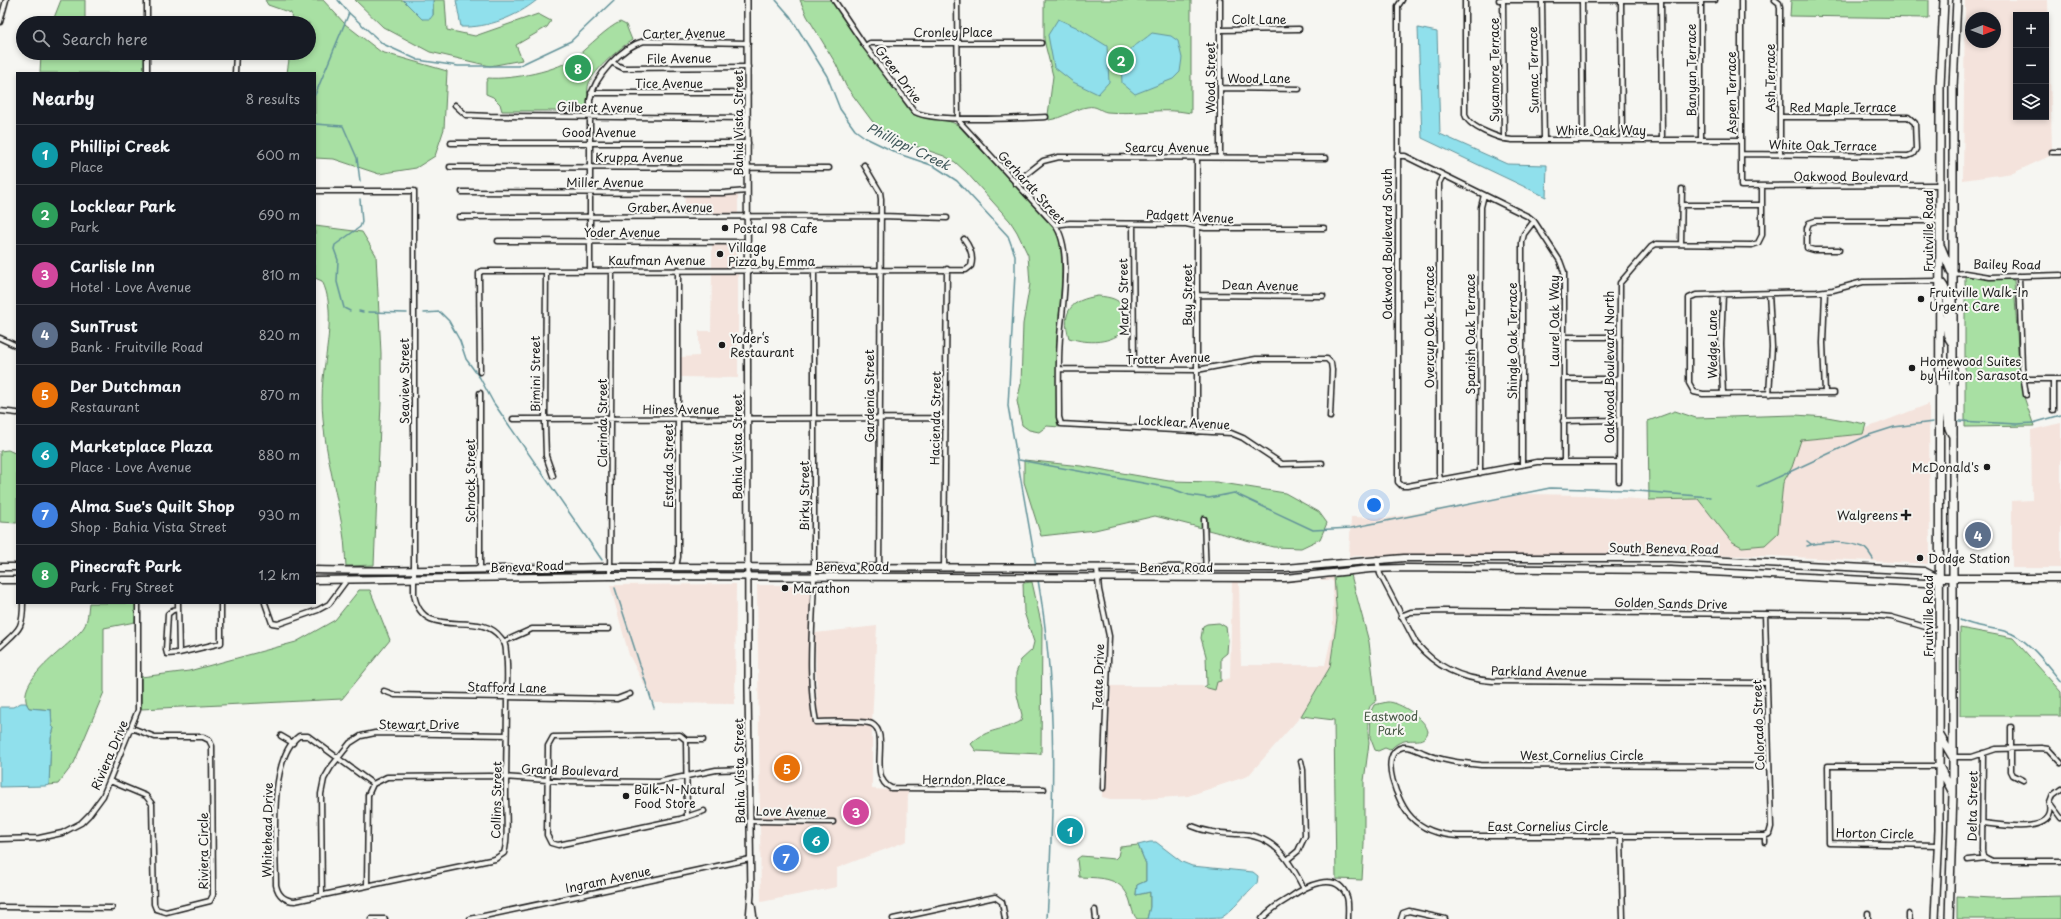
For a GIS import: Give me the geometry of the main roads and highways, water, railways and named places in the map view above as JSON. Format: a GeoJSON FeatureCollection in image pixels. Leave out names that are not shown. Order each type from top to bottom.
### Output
{"type":"FeatureCollection","features":[{"type":"Feature","properties":{"kind":"main road","name":"Fruitville Road"},"geometry":{"type":"LineString","coordinates":[[1936,919],[1939,766],[1938,578],[1940,86],[1944,0]]}},
{"type":"Feature","properties":{"kind":"main road","name":"Fruitville Road"},"geometry":{"type":"LineString","coordinates":[[1949,919],[1953,758],[1953,87],[1957,0]]}},
{"type":"Feature","properties":{"kind":"main road"},"geometry":{"type":"LineString","coordinates":[[1940,245],[1953,274]]}},
{"type":"Feature","properties":{"kind":"main road"},"geometry":{"type":"LineString","coordinates":[[1939,281],[1945,286],[1947,292],[1946,333],[1953,345]]}},
{"type":"Feature","properties":{"kind":"main road"},"geometry":{"type":"LineString","coordinates":[[1939,370],[1946,380],[1946,425],[1953,436]]}},
{"type":"Feature","properties":{"kind":"main road","name":"South Beneva Road"},"geometry":{"type":"LineString","coordinates":[[1388,558],[1670,558],[1924,571],[1938,578]]}},
{"type":"Feature","properties":{"kind":"main road","name":"Beneva Road"},"geometry":{"type":"LineString","coordinates":[[316,570],[413,571],[610,567],[944,568],[1018,566],[1062,568],[1285,568],[1388,558]]}},
{"type":"Feature","properties":{"kind":"main road"},"geometry":{"type":"LineString","coordinates":[[0,567],[16,568]]}},
{"type":"Feature","properties":{"kind":"main road","name":"South Beneva Road"},"geometry":{"type":"LineString","coordinates":[[1388,568],[1670,570],[1925,583],[1938,578],[2061,578]]}},
{"type":"Feature","properties":{"kind":"main road","name":"Beneva Road"},"geometry":{"type":"LineString","coordinates":[[316,580],[346,581],[610,576],[1017,576],[1060,578],[1286,578],[1388,568]]}},
{"type":"Feature","properties":{"kind":"main road"},"geometry":{"type":"LineString","coordinates":[[480,570],[480,579]]}},
{"type":"Feature","properties":{"kind":"main road"},"geometry":{"type":"LineString","coordinates":[[0,580],[16,580]]}},
{"type":"Feature","properties":{"kind":"main road"},"geometry":{"type":"LineString","coordinates":[[1939,734],[1953,758]]}},
{"type":"Feature","properties":{"kind":"main road"},"geometry":{"type":"LineString","coordinates":[[1939,766],[1952,793]]}},
{"type":"Feature","properties":{"kind":"water"},"geometry":{"type":"Polygon","coordinates":[[[403,0],[433,0],[433,15],[430,19],[422,19],[403,0]]]}},
{"type":"Feature","properties":{"kind":"water"},"geometry":{"type":"Polygon","coordinates":[[[456,0],[537,0],[520,12],[501,20],[481,26],[461,27],[456,0]]]}},
{"type":"Feature","properties":{"kind":"water"},"geometry":{"type":"Polygon","coordinates":[[[1058,19],[1076,27],[1107,46],[1109,82],[1098,94],[1073,82],[1054,67],[1048,35],[1058,19]]]}},
{"type":"Feature","properties":{"kind":"water"},"geometry":{"type":"Polygon","coordinates":[[[1418,28],[1437,32],[1440,134],[1507,164],[1547,165],[1546,197],[1422,138],[1418,28]]]}},
{"type":"Feature","properties":{"kind":"water"},"geometry":{"type":"Polygon","coordinates":[[[1152,33],[1171,36],[1178,41],[1182,58],[1180,72],[1173,79],[1135,94],[1122,83],[1122,63],[1127,52],[1152,33]]]}},
{"type":"Feature","properties":{"kind":"water"},"geometry":{"type":"Polygon","coordinates":[[[21,703],[26,703],[29,708],[51,710],[52,726],[54,728],[51,738],[49,785],[0,787],[0,707],[13,707],[21,703]]]}},
{"type":"Feature","properties":{"kind":"water"},"geometry":{"type":"Polygon","coordinates":[[[1156,842],[1182,862],[1192,866],[1253,872],[1258,876],[1257,884],[1221,918],[1147,919],[1150,907],[1150,892],[1136,895],[1137,885],[1146,881],[1146,864],[1138,845],[1156,842]]]}},
{"type":"Feature","properties":{"kind":"waterway","name":"Phillippi Creek"},"geometry":{"type":"LineString","coordinates":[[338,0],[349,13],[383,44],[418,60],[458,66],[518,66],[571,41],[614,0]]}},
{"type":"Feature","properties":{"kind":"waterway","name":"Phillippi Creek"},"geometry":{"type":"LineString","coordinates":[[776,0],[790,16],[827,76],[840,109],[855,130],[866,138],[899,154],[934,166],[957,181],[1008,236],[1015,255],[1008,406],[1036,566]]}},
{"type":"Feature","properties":{"kind":"waterway"},"geometry":{"type":"LineString","coordinates":[[316,93],[349,13]]}},
{"type":"Feature","properties":{"kind":"waterway"},"geometry":{"type":"LineString","coordinates":[[316,124],[343,126],[357,158],[360,181]]}},
{"type":"Feature","properties":{"kind":"waterway"},"geometry":{"type":"LineString","coordinates":[[350,311],[344,308],[337,282],[338,260],[334,249],[335,245],[360,227],[362,222],[360,199]]}},
{"type":"Feature","properties":{"kind":"waterway"},"geometry":{"type":"LineString","coordinates":[[359,311],[363,312]]}},
{"type":"Feature","properties":{"kind":"waterway"},"geometry":{"type":"LineString","coordinates":[[368,312],[407,313]]}},
{"type":"Feature","properties":{"kind":"waterway"},"geometry":{"type":"LineString","coordinates":[[424,313],[440,312],[449,321],[460,341],[466,359],[480,378],[493,402],[602,560]]}},
{"type":"Feature","properties":{"kind":"waterway"},"geometry":{"type":"LineString","coordinates":[[1959,421],[2017,424],[2033,423],[2061,415]]}},
{"type":"Feature","properties":{"kind":"waterway"},"geometry":{"type":"LineString","coordinates":[[1757,487],[1869,435],[1894,427],[1933,422]]}},
{"type":"Feature","properties":{"kind":"waterway"},"geometry":{"type":"LineString","coordinates":[[1019,460],[1170,488],[1189,495],[1209,498],[1234,493],[1313,530],[1351,528],[1550,488],[1626,490],[1710,497]]}},
{"type":"Feature","properties":{"kind":"waterway"},"geometry":{"type":"LineString","coordinates":[[1807,541],[1811,544]]}},
{"type":"Feature","properties":{"kind":"waterway"},"geometry":{"type":"LineString","coordinates":[[1807,546],[1827,543],[1857,545],[1868,551],[1873,559]]}},
{"type":"Feature","properties":{"kind":"waterway"},"geometry":{"type":"LineString","coordinates":[[1038,580],[1049,664],[1053,749],[1053,792],[1047,919]]}},
{"type":"Feature","properties":{"kind":"waterway"},"geometry":{"type":"LineString","coordinates":[[615,588],[654,708]]}},
{"type":"Feature","properties":{"kind":"waterway"},"geometry":{"type":"LineString","coordinates":[[1960,620],[1977,626],[2013,634],[2029,645],[2061,682]]}},
{"type":"Feature","properties":{"kind":"place","name":"Locklear Park"},"geometry":{"type":"Point","coordinates":[1121,60]}},
{"type":"Feature","properties":{"kind":"place","name":"Pinecraft Park"},"geometry":{"type":"Point","coordinates":[578,68]}},
{"type":"Feature","properties":{"kind":"place","name":"Postal 98 Cafe"},"geometry":{"type":"Point","coordinates":[725,228]}},
{"type":"Feature","properties":{"kind":"place","name":"Village Pizza by Emma"},"geometry":{"type":"Point","coordinates":[720,254]}},
{"type":"Feature","properties":{"kind":"place","name":"Fruitville Walk-In Urgent Care"},"geometry":{"type":"Point","coordinates":[1921,299]}},
{"type":"Feature","properties":{"kind":"place","name":"Yoder‘s Restaurant"},"geometry":{"type":"Point","coordinates":[722,345]}},
{"type":"Feature","properties":{"kind":"place","name":"Homewood Suites by Hilton Sarasota"},"geometry":{"type":"Point","coordinates":[1912,368]}},
{"type":"Feature","properties":{"kind":"place","name":"McDonald's"},"geometry":{"type":"Point","coordinates":[1987,467]}},
{"type":"Feature","properties":{"kind":"place","name":"Walgreens"},"geometry":{"type":"Point","coordinates":[1906,515]}},
{"type":"Feature","properties":{"kind":"place","name":"SunTrust"},"geometry":{"type":"Point","coordinates":[1978,535]}},
{"type":"Feature","properties":{"kind":"place","name":"Dodge Station"},"geometry":{"type":"Point","coordinates":[1920,558]}},
{"type":"Feature","properties":{"kind":"place","name":"Marathon"},"geometry":{"type":"Point","coordinates":[785,588]}},
{"type":"Feature","properties":{"kind":"place","name":"Der Dutchman"},"geometry":{"type":"Point","coordinates":[787,768]}},
{"type":"Feature","properties":{"kind":"place","name":"Bulk-N-Natural Food Store"},"geometry":{"type":"Point","coordinates":[626,796]}},
{"type":"Feature","properties":{"kind":"place","name":"Carlisle Inn"},"geometry":{"type":"Point","coordinates":[856,812]}},
{"type":"Feature","properties":{"kind":"place","name":"Phillipi Creek"},"geometry":{"type":"Point","coordinates":[1070,831]}},
{"type":"Feature","properties":{"kind":"place","name":"Marketplace Plaza"},"geometry":{"type":"Point","coordinates":[816,840]}},
{"type":"Feature","properties":{"kind":"place","name":"Alma Sue's Quilt Shop"},"geometry":{"type":"Point","coordinates":[786,858]}},
{"type":"Feature","properties":{"kind":"park label","name":"Eastwood Park"},"geometry":{"type":"Point","coordinates":[1391,723]}}]}
